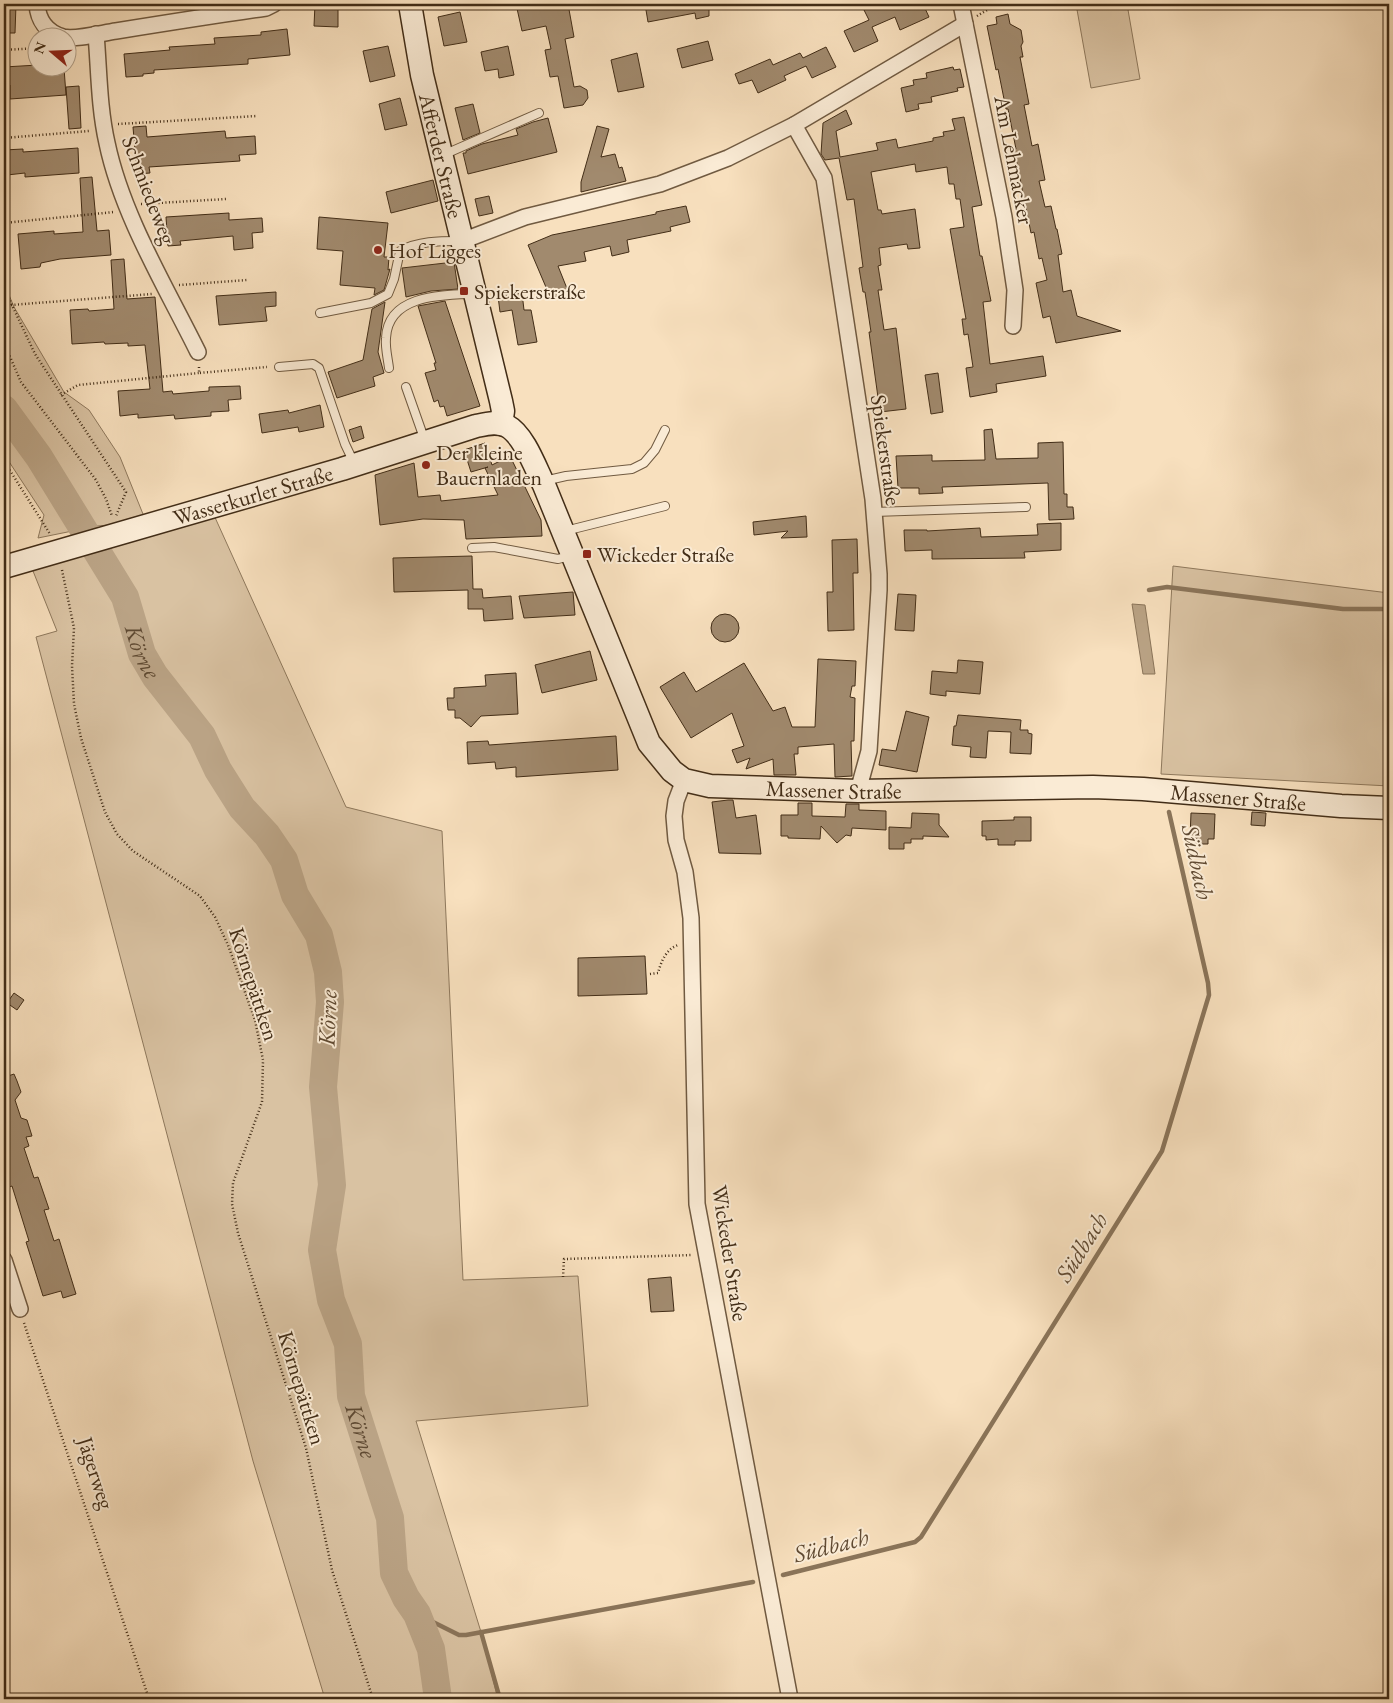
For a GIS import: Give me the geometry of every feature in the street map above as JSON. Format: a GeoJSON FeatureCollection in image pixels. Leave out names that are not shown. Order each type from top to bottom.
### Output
{"type":"FeatureCollection","features":[{"type":"Feature","properties":{"kind":"main road","name":"Afferder Straße"},"geometry":{"type":"LineString","coordinates":[[410,4],[422,75],[501,400],[502,424]]}},
{"type":"Feature","properties":{"kind":"main road","name":"Wasserkurler Straße"},"geometry":{"type":"LineString","coordinates":[[4,567],[58,551],[111,529],[355,465],[487,424],[502,424]]}},
{"type":"Feature","properties":{"kind":"main road","name":"Massener Straße"},"geometry":{"type":"LineString","coordinates":[[502,424],[513,430],[525,446],[542,482],[574,555],[649,743],[672,771],[684,780],[710,786],[858,791],[1093,787],[1143,789],[1341,806],[1389,808]]}},
{"type":"Feature","properties":{"kind":"street"},"geometry":{"type":"LineString","coordinates":[[37,4],[37,11],[42,24],[51,32],[64,37],[96,34],[266,8],[274,4]]}},
{"type":"Feature","properties":{"kind":"street","name":"Am Lehmacker"},"geometry":{"type":"LineString","coordinates":[[961,4],[1005,226],[1015,290],[1013,326]]}},
{"type":"Feature","properties":{"kind":"street"},"geometry":{"type":"LineString","coordinates":[[462,241],[525,217],[660,184],[728,158],[794,125],[965,24]]}},
{"type":"Feature","properties":{"kind":"street","name":"Schmiedeweg"},"geometry":{"type":"LineString","coordinates":[[96,34],[104,127],[116,178],[128,208],[198,352]]}},
{"type":"Feature","properties":{"kind":"street","name":"Spiekerstraße"},"geometry":{"type":"LineString","coordinates":[[794,125],[824,178],[874,512],[879,590],[869,751],[858,791]]}},
{"type":"Feature","properties":{"kind":"street","name":"Wickeder Straße"},"geometry":{"type":"LineString","coordinates":[[684,780],[676,801],[674,816],[676,840],[685,872],[688,892],[691,941],[697,1204],[790,1699]]}},
{"type":"Feature","properties":{"kind":"street"},"geometry":{"type":"LineString","coordinates":[[4,1260],[20,1309]]}},
{"type":"Feature","properties":{"kind":"lane"},"geometry":{"type":"LineString","coordinates":[[442,156],[539,113]]}},
{"type":"Feature","properties":{"kind":"lane"},"geometry":{"type":"LineString","coordinates":[[320,314],[371,303],[388,294],[394,279],[400,251],[410,246],[437,241],[462,241]]}},
{"type":"Feature","properties":{"kind":"lane"},"geometry":{"type":"LineString","coordinates":[[390,368],[386,337],[395,313],[406,304],[423,299],[474,294]]}},
{"type":"Feature","properties":{"kind":"lane"},"geometry":{"type":"LineString","coordinates":[[279,367],[313,364],[319,368],[345,444],[355,465]]}},
{"type":"Feature","properties":{"kind":"lane"},"geometry":{"type":"LineString","coordinates":[[406,387],[425,442]]}},
{"type":"Feature","properties":{"kind":"lane"},"geometry":{"type":"LineString","coordinates":[[542,482],[566,476],[632,470],[644,463],[655,450],[665,430]]}},
{"type":"Feature","properties":{"kind":"lane"},"geometry":{"type":"LineString","coordinates":[[563,531],[665,506]]}},
{"type":"Feature","properties":{"kind":"lane"},"geometry":{"type":"LineString","coordinates":[[874,512],[1026,507]]}},
{"type":"Feature","properties":{"kind":"lane"},"geometry":{"type":"LineString","coordinates":[[472,548],[494,547],[558,559],[574,555]]}},
{"type":"Feature","properties":{"kind":"path"},"geometry":{"type":"LineString","coordinates":[[965,24],[997,4]]}},
{"type":"Feature","properties":{"kind":"path"},"geometry":{"type":"LineString","coordinates":[[4,50],[28,49]]}},
{"type":"Feature","properties":{"kind":"path"},"geometry":{"type":"LineString","coordinates":[[4,138],[104,127],[258,116]]}},
{"type":"Feature","properties":{"kind":"path"},"geometry":{"type":"LineString","coordinates":[[4,223],[128,208],[226,199]]}},
{"type":"Feature","properties":{"kind":"path"},"geometry":{"type":"LineString","coordinates":[[11,305],[247,280]]}},
{"type":"Feature","properties":{"kind":"path"},"geometry":{"type":"LineString","coordinates":[[4,288],[35,354],[126,492],[111,529]]}},
{"type":"Feature","properties":{"kind":"path"},"geometry":{"type":"LineString","coordinates":[[4,343],[20,382],[96,480],[106,500],[111,529]]}},
{"type":"Feature","properties":{"kind":"path"},"geometry":{"type":"LineString","coordinates":[[198,352],[200,373]]}},
{"type":"Feature","properties":{"kind":"path"},"geometry":{"type":"LineString","coordinates":[[61,395],[78,385],[279,367]]}},
{"type":"Feature","properties":{"kind":"path","name":"Körnepättken"},"geometry":{"type":"LineString","coordinates":[[4,461],[46,527],[58,551],[74,628],[72,666],[74,704],[81,738],[105,812],[117,834],[133,851],[200,896],[216,917],[255,1020],[263,1060],[262,1102],[233,1183],[232,1204],[238,1233],[306,1448],[332,1570],[373,1699]]}},
{"type":"Feature","properties":{"kind":"path"},"geometry":{"type":"LineString","coordinates":[[650,974],[658,973],[661,962],[672,948],[691,941]]}},
{"type":"Feature","properties":{"kind":"path"},"geometry":{"type":"LineString","coordinates":[[563,1277],[564,1259],[699,1255]]}},
{"type":"Feature","properties":{"kind":"path","name":"Jägerweg"},"geometry":{"type":"LineString","coordinates":[[20,1309],[149,1699]]}},
{"type":"Feature","properties":{"kind":"shaded area"},"geometry":{"type":"Polygon","coordinates":[[[1076,4],[1127,4],[1140,79],[1091,88],[1076,4]]]}},
{"type":"Feature","properties":{"kind":"shaded area"},"geometry":{"type":"Polygon","coordinates":[[[4,283],[14,307],[64,392],[89,410],[120,457],[145,519],[38,538],[44,515],[4,454],[4,283]]]}},
{"type":"Feature","properties":{"kind":"shaded area"},"geometry":{"type":"Polygon","coordinates":[[[213,513],[346,807],[442,831],[463,1280],[578,1276],[588,1406],[416,1421],[481,1632],[498,1699],[325,1699],[253,1461],[36,637],[57,631],[31,566],[213,513]]]}},
{"type":"Feature","properties":{"kind":"shaded area"},"geometry":{"type":"Polygon","coordinates":[[[1173,566],[1389,593],[1389,786],[1161,774],[1173,566]]]}},
{"type":"Feature","properties":{"kind":"shaded area"},"geometry":{"type":"Polygon","coordinates":[[[1132,604],[1145,605],[1155,674],[1143,674],[1132,604]]]}},
{"type":"Feature","properties":{"kind":"building"},"geometry":{"type":"Polygon","coordinates":[[[4,4],[16,4],[15,33],[4,33],[4,4]]]}},
{"type":"Feature","properties":{"kind":"building"},"geometry":{"type":"Polygon","coordinates":[[[315,4],[338,4],[338,27],[314,26],[315,4]]]}},
{"type":"Feature","properties":{"kind":"building"},"geometry":{"type":"Polygon","coordinates":[[[516,4],[537,4],[538,8],[568,4],[574,37],[565,39],[574,87],[580,86],[587,90],[588,98],[583,105],[564,108],[558,76],[550,77],[545,50],[551,49],[546,26],[522,31],[516,4]]]}},
{"type":"Feature","properties":{"kind":"building"},"geometry":{"type":"Polygon","coordinates":[[[645,4],[709,4],[709,16],[696,19],[695,13],[648,22],[645,4]]]}},
{"type":"Feature","properties":{"kind":"building"},"geometry":{"type":"Polygon","coordinates":[[[877,4],[923,4],[929,17],[900,30],[895,17],[872,27],[878,41],[854,52],[844,31],[869,20],[864,10],[877,4]]]}},
{"type":"Feature","properties":{"kind":"building"},"geometry":{"type":"Polygon","coordinates":[[[460,12],[467,42],[444,46],[438,17],[460,12]]]}},
{"type":"Feature","properties":{"kind":"building"},"geometry":{"type":"Polygon","coordinates":[[[1008,14],[1010,24],[1021,30],[1023,57],[1020,57],[1029,104],[1024,105],[1032,146],[1038,144],[1045,180],[1039,181],[1045,207],[1051,206],[1057,229],[1062,254],[1058,255],[1063,292],[1071,290],[1077,316],[1121,331],[1056,343],[1050,316],[1043,318],[1036,283],[1047,280],[1042,258],[1039,259],[1034,232],[1031,233],[1008,109],[1006,109],[998,69],[996,70],[987,26],[997,24],[996,17],[1008,14]]]}},
{"type":"Feature","properties":{"kind":"building"},"geometry":{"type":"Polygon","coordinates":[[[287,29],[290,55],[248,59],[248,64],[154,70],[154,73],[143,74],[143,76],[126,77],[124,54],[170,50],[169,47],[215,44],[214,38],[261,35],[261,32],[287,29]]]}},
{"type":"Feature","properties":{"kind":"building"},"geometry":{"type":"Polygon","coordinates":[[[708,41],[713,60],[682,68],[677,49],[708,41]]]}},
{"type":"Feature","properties":{"kind":"building"},"geometry":{"type":"Polygon","coordinates":[[[388,46],[395,76],[370,82],[363,51],[388,46]]]}},
{"type":"Feature","properties":{"kind":"building"},"geometry":{"type":"Polygon","coordinates":[[[508,46],[514,75],[499,78],[498,69],[485,71],[481,52],[508,46]]]}},
{"type":"Feature","properties":{"kind":"building"},"geometry":{"type":"Polygon","coordinates":[[[826,47],[836,67],[812,78],[806,66],[784,76],[786,80],[758,93],[752,80],[739,84],[735,74],[770,59],[773,65],[800,53],[803,58],[826,47]]]}},
{"type":"Feature","properties":{"kind":"building"},"geometry":{"type":"Polygon","coordinates":[[[637,53],[644,87],[618,92],[611,60],[637,53]]]}},
{"type":"Feature","properties":{"kind":"building"},"geometry":{"type":"Polygon","coordinates":[[[28,66],[28,78],[65,78],[66,95],[10,99],[10,85],[4,86],[4,67],[28,66]]]}},
{"type":"Feature","properties":{"kind":"building"},"geometry":{"type":"Polygon","coordinates":[[[953,67],[954,70],[960,69],[964,87],[957,88],[958,91],[931,97],[932,102],[918,104],[919,109],[906,112],[901,88],[914,85],[913,80],[927,78],[926,73],[953,67]]]}},
{"type":"Feature","properties":{"kind":"building"},"geometry":{"type":"Polygon","coordinates":[[[79,86],[81,128],[69,129],[66,87],[79,86]]]}},
{"type":"Feature","properties":{"kind":"building"},"geometry":{"type":"Polygon","coordinates":[[[400,98],[407,125],[385,130],[379,104],[400,98]]]}},
{"type":"Feature","properties":{"kind":"building"},"geometry":{"type":"Polygon","coordinates":[[[473,104],[480,133],[463,140],[455,108],[473,104]]]}},
{"type":"Feature","properties":{"kind":"building"},"geometry":{"type":"Polygon","coordinates":[[[846,110],[852,124],[836,131],[840,157],[878,150],[876,143],[896,139],[898,148],[933,141],[933,138],[944,136],[943,132],[955,130],[952,119],[964,117],[982,205],[972,207],[980,256],[982,256],[991,301],[983,302],[990,364],[1043,356],[1046,376],[996,384],[997,392],[970,397],[966,368],[973,367],[968,334],[964,335],[962,319],[966,319],[950,229],[964,227],[960,199],[956,199],[954,184],[949,184],[947,167],[916,172],[915,164],[871,172],[878,210],[881,210],[882,214],[915,209],[920,248],[908,249],[907,244],[879,248],[881,265],[878,266],[882,290],[878,290],[884,330],[896,328],[906,409],[880,412],[869,332],[871,332],[859,268],[863,267],[854,199],[847,200],[839,158],[825,160],[821,154],[823,123],[846,110]]]}},
{"type":"Feature","properties":{"kind":"building"},"geometry":{"type":"Polygon","coordinates":[[[548,118],[557,152],[468,174],[463,153],[482,144],[518,135],[516,129],[548,118]]]}},
{"type":"Feature","properties":{"kind":"building"},"geometry":{"type":"Polygon","coordinates":[[[146,126],[147,137],[225,131],[226,138],[255,136],[256,154],[239,155],[240,161],[149,167],[150,173],[137,174],[133,127],[146,126]]]}},
{"type":"Feature","properties":{"kind":"building"},"geometry":{"type":"Polygon","coordinates":[[[597,126],[609,129],[601,157],[615,154],[619,168],[622,167],[626,181],[581,192],[581,182],[597,126]]]}},
{"type":"Feature","properties":{"kind":"building"},"geometry":{"type":"Polygon","coordinates":[[[78,148],[79,173],[25,177],[25,173],[7,175],[7,173],[4,173],[4,150],[23,149],[23,152],[78,148]]]}},
{"type":"Feature","properties":{"kind":"building"},"geometry":{"type":"Polygon","coordinates":[[[92,177],[97,231],[109,230],[111,255],[60,259],[41,263],[40,267],[21,269],[18,234],[54,231],[54,234],[83,232],[80,178],[92,177]]]}},
{"type":"Feature","properties":{"kind":"building"},"geometry":{"type":"Polygon","coordinates":[[[433,180],[438,201],[391,213],[386,192],[433,180]]]}},
{"type":"Feature","properties":{"kind":"building"},"geometry":{"type":"Polygon","coordinates":[[[489,196],[493,213],[479,216],[475,199],[489,196]]]}},
{"type":"Feature","properties":{"kind":"building"},"geometry":{"type":"Polygon","coordinates":[[[686,206],[690,222],[670,227],[671,231],[627,240],[629,252],[612,256],[610,246],[584,252],[586,261],[558,266],[568,291],[551,299],[528,245],[552,235],[686,206]]]}},
{"type":"Feature","properties":{"kind":"building"},"geometry":{"type":"Polygon","coordinates":[[[229,213],[229,220],[262,218],[263,232],[252,233],[253,248],[234,250],[233,236],[180,241],[181,245],[168,246],[166,217],[229,213]]]}},
{"type":"Feature","properties":{"kind":"building"},"geometry":{"type":"Polygon","coordinates":[[[319,217],[388,223],[384,257],[389,257],[388,270],[390,269],[384,290],[374,295],[375,288],[340,285],[343,251],[317,249],[319,217]]]}},
{"type":"Feature","properties":{"kind":"building"},"geometry":{"type":"Polygon","coordinates":[[[124,259],[127,299],[155,297],[163,392],[172,391],[173,394],[209,391],[209,387],[240,386],[241,399],[228,400],[229,411],[211,412],[211,416],[175,419],[174,415],[138,418],[138,414],[120,416],[118,391],[150,389],[145,345],[128,346],[128,343],[105,344],[104,342],[72,344],[70,310],[114,309],[111,260],[124,259]]]}},
{"type":"Feature","properties":{"kind":"building"},"geometry":{"type":"Polygon","coordinates":[[[454,262],[458,289],[431,291],[406,297],[402,268],[454,262]]]}},
{"type":"Feature","properties":{"kind":"building"},"geometry":{"type":"Polygon","coordinates":[[[276,292],[276,306],[265,307],[267,321],[219,325],[216,296],[276,292]]]}},
{"type":"Feature","properties":{"kind":"building"},"geometry":{"type":"Polygon","coordinates":[[[522,293],[524,310],[531,310],[537,342],[518,345],[512,310],[500,312],[498,296],[522,293]]]}},
{"type":"Feature","properties":{"kind":"building"},"geometry":{"type":"Polygon","coordinates":[[[445,301],[480,406],[447,416],[444,406],[440,407],[438,400],[434,402],[425,373],[436,370],[434,363],[436,363],[418,306],[445,301]]]}},
{"type":"Feature","properties":{"kind":"building"},"geometry":{"type":"Polygon","coordinates":[[[385,302],[378,352],[384,373],[373,377],[375,386],[337,398],[328,372],[363,360],[372,309],[385,302]]]}},
{"type":"Feature","properties":{"kind":"building"},"geometry":{"type":"Polygon","coordinates":[[[938,373],[943,412],[931,414],[925,375],[938,373]]]}},
{"type":"Feature","properties":{"kind":"building"},"geometry":{"type":"Polygon","coordinates":[[[320,405],[324,427],[299,432],[298,427],[262,433],[259,414],[288,410],[289,413],[320,405]]]}},
{"type":"Feature","properties":{"kind":"building"},"geometry":{"type":"Polygon","coordinates":[[[361,426],[364,438],[353,442],[349,430],[361,426]]]}},
{"type":"Feature","properties":{"kind":"building"},"geometry":{"type":"Polygon","coordinates":[[[992,429],[996,459],[1038,458],[1038,443],[1063,442],[1064,494],[1067,494],[1067,507],[1073,507],[1074,519],[1049,520],[1048,483],[942,487],[943,493],[919,494],[919,488],[898,488],[896,456],[932,455],[932,461],[985,460],[984,430],[992,429]]]}},
{"type":"Feature","properties":{"kind":"building"},"geometry":{"type":"Polygon","coordinates":[[[485,443],[492,465],[510,456],[541,520],[542,536],[466,539],[464,520],[423,519],[380,525],[375,475],[414,463],[418,497],[440,495],[441,501],[498,495],[485,468],[488,467],[471,472],[464,450],[485,443]]]}},
{"type":"Feature","properties":{"kind":"building"},"geometry":{"type":"Polygon","coordinates":[[[806,516],[807,537],[781,538],[788,531],[754,535],[753,522],[806,516]]]}},
{"type":"Feature","properties":{"kind":"building"},"geometry":{"type":"Polygon","coordinates":[[[1061,523],[1061,550],[1024,552],[1025,558],[932,559],[932,550],[905,551],[904,530],[927,531],[980,528],[981,537],[1038,535],[1037,524],[1061,523]]]}},
{"type":"Feature","properties":{"kind":"building"},"geometry":{"type":"Polygon","coordinates":[[[857,539],[858,573],[853,573],[854,630],[828,631],[827,592],[833,592],[832,540],[857,539]]]}},
{"type":"Feature","properties":{"kind":"building"},"geometry":{"type":"Polygon","coordinates":[[[472,556],[473,589],[482,589],[483,598],[511,596],[513,619],[484,621],[483,609],[468,609],[468,590],[394,592],[393,558],[472,556]]]}},
{"type":"Feature","properties":{"kind":"building"},"geometry":{"type":"Polygon","coordinates":[[[573,592],[575,615],[524,618],[519,596],[573,592]]]}},
{"type":"Feature","properties":{"kind":"building"},"geometry":{"type":"Polygon","coordinates":[[[898,594],[916,595],[914,631],[895,630],[898,594]]]}},
{"type":"Feature","properties":{"kind":"building"},"geometry":{"type":"Polygon","coordinates":[[[725,614],[735,618],[739,628],[735,638],[725,642],[715,638],[711,628],[715,618],[725,614]]]}},
{"type":"Feature","properties":{"kind":"building"},"geometry":{"type":"Polygon","coordinates":[[[590,651],[597,680],[542,693],[535,665],[590,651]]]}},
{"type":"Feature","properties":{"kind":"building"},"geometry":{"type":"Polygon","coordinates":[[[818,659],[856,661],[855,686],[852,686],[850,697],[855,698],[854,741],[851,741],[852,776],[835,777],[834,744],[798,747],[798,754],[794,754],[796,775],[774,775],[773,759],[746,769],[750,758],[737,763],[732,750],[744,746],[732,713],[691,738],[660,687],[684,672],[696,692],[744,663],[773,711],[785,707],[792,727],[815,727],[818,659]]]}},
{"type":"Feature","properties":{"kind":"building"},"geometry":{"type":"Polygon","coordinates":[[[958,660],[983,662],[980,694],[946,691],[946,696],[930,694],[932,671],[957,673],[958,660]]]}},
{"type":"Feature","properties":{"kind":"building"},"geometry":{"type":"Polygon","coordinates":[[[516,673],[518,714],[481,716],[471,727],[460,718],[455,718],[455,710],[448,710],[447,698],[454,698],[454,688],[486,686],[485,675],[516,673]]]}},
{"type":"Feature","properties":{"kind":"building"},"geometry":{"type":"Polygon","coordinates":[[[906,711],[929,717],[917,772],[879,765],[882,749],[896,751],[906,711]]]}},
{"type":"Feature","properties":{"kind":"building"},"geometry":{"type":"Polygon","coordinates":[[[958,715],[1021,720],[1020,730],[1028,730],[1028,733],[1032,734],[1031,754],[1010,753],[1011,732],[988,731],[986,758],[970,757],[971,747],[952,745],[954,726],[956,726],[958,715]]]}},
{"type":"Feature","properties":{"kind":"building"},"geometry":{"type":"Polygon","coordinates":[[[616,736],[618,770],[516,777],[516,767],[496,769],[495,762],[468,764],[467,742],[488,741],[489,745],[616,736]]]}},
{"type":"Feature","properties":{"kind":"building"},"geometry":{"type":"Polygon","coordinates":[[[733,800],[736,818],[756,815],[761,854],[719,853],[712,802],[733,800]]]}},
{"type":"Feature","properties":{"kind":"building"},"geometry":{"type":"Polygon","coordinates":[[[798,803],[812,803],[812,816],[845,817],[846,804],[859,804],[859,810],[886,811],[886,830],[852,828],[851,836],[846,835],[837,843],[821,826],[820,839],[781,836],[781,815],[798,815],[798,803]]]}},
{"type":"Feature","properties":{"kind":"building"},"geometry":{"type":"Polygon","coordinates":[[[1252,812],[1266,813],[1265,826],[1251,825],[1252,812]]]}},
{"type":"Feature","properties":{"kind":"building"},"geometry":{"type":"Polygon","coordinates":[[[912,813],[939,814],[939,825],[949,837],[923,836],[923,839],[911,839],[911,843],[904,843],[904,849],[889,849],[889,827],[911,828],[912,813]]]}},
{"type":"Feature","properties":{"kind":"building"},"geometry":{"type":"Polygon","coordinates":[[[1191,813],[1215,814],[1214,839],[1208,839],[1208,844],[1196,844],[1196,838],[1190,838],[1191,813]]]}},
{"type":"Feature","properties":{"kind":"building"},"geometry":{"type":"Polygon","coordinates":[[[1014,817],[1031,817],[1031,841],[1015,841],[1015,845],[998,845],[998,839],[986,840],[986,836],[982,836],[982,821],[1014,820],[1014,817]]]}},
{"type":"Feature","properties":{"kind":"building"},"geometry":{"type":"Polygon","coordinates":[[[645,956],[647,994],[578,996],[578,958],[645,956]]]}},
{"type":"Feature","properties":{"kind":"building"},"geometry":{"type":"Polygon","coordinates":[[[14,993],[24,1000],[17,1010],[7,1003],[14,993]]]}},
{"type":"Feature","properties":{"kind":"building"},"geometry":{"type":"Polygon","coordinates":[[[4,1072],[8,1076],[14,1074],[21,1092],[15,1100],[21,1118],[27,1120],[32,1136],[26,1137],[29,1146],[24,1148],[34,1178],[38,1177],[49,1209],[44,1210],[54,1241],[59,1239],[76,1294],[63,1298],[61,1291],[43,1296],[26,1242],[29,1241],[12,1186],[4,1189],[4,1072]]]}},
{"type":"Feature","properties":{"kind":"building"},"geometry":{"type":"Polygon","coordinates":[[[671,1277],[674,1311],[651,1312],[648,1279],[671,1277]]]}},
{"type":"Feature","properties":{"kind":"waterway","name":"Körne"},"geometry":{"type":"LineString","coordinates":[[4,409],[39,457],[125,597],[142,654],[155,676],[202,736],[218,770],[242,808],[267,835],[284,860],[295,895],[319,935],[328,972],[330,1002],[323,1087],[332,1185],[322,1250],[331,1300],[348,1344],[351,1396],[390,1518],[394,1573],[406,1598],[417,1614],[431,1649],[438,1699]]}},
{"type":"Feature","properties":{"kind":"waterway"},"geometry":{"type":"LineString","coordinates":[[1149,590],[1167,587],[1343,609],[1389,609]]}},
{"type":"Feature","properties":{"kind":"waterway","name":"Südbach"},"geometry":{"type":"LineString","coordinates":[[783,1575],[915,1542],[921,1537],[1162,1151],[1209,995],[1208,983],[1169,812]]}},
{"type":"Feature","properties":{"kind":"waterway","name":"Südbach"},"geometry":{"type":"LineString","coordinates":[[417,1614],[459,1635],[466,1635],[753,1582]]}},
{"type":"Feature","properties":{"kind":"waterway"},"geometry":{"type":"LineString","coordinates":[[481,1632],[500,1699]]}},
{"type":"Feature","properties":{"kind":"place","name":"Hof Ligges"},"geometry":{"type":"Point","coordinates":[378,250]}},
{"type":"Feature","properties":{"kind":"place","name":"Spiekerstraße"},"geometry":{"type":"Point","coordinates":[464,291]}},
{"type":"Feature","properties":{"kind":"place","name":"Der kleine Bauernladen"},"geometry":{"type":"Point","coordinates":[426,465]}},
{"type":"Feature","properties":{"kind":"place","name":"Wickeder Straße"},"geometry":{"type":"Point","coordinates":[587,554]}}]}
